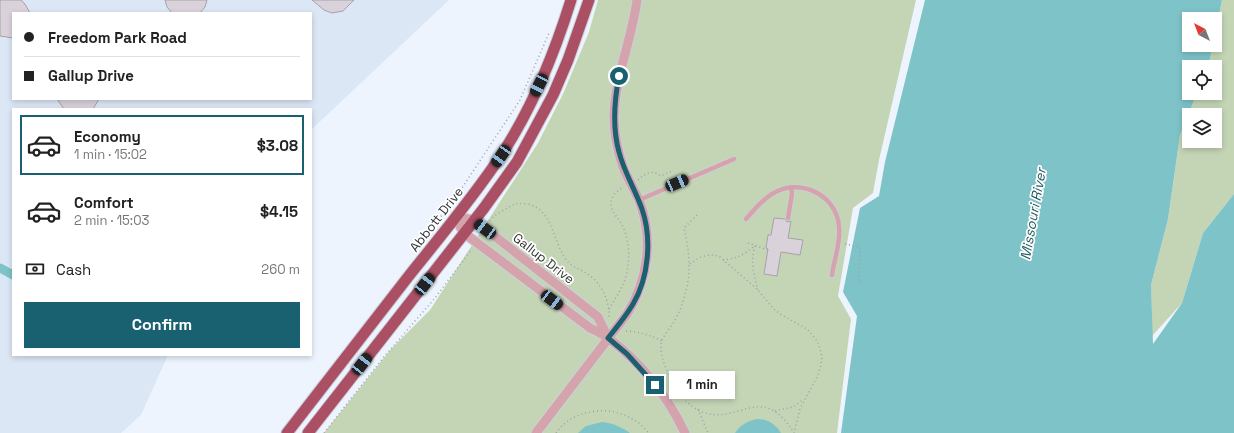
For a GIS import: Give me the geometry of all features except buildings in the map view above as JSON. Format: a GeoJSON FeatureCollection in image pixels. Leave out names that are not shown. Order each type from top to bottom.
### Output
{"type":"FeatureCollection","features":[{"type":"Feature","properties":{"kind":"highway","name":"Abbott Drive"},"geometry":{"type":"LineString","coordinates":[[287,433],[501,156],[521,121],[553,54],[572,0]]}},
{"type":"Feature","properties":{"kind":"highway"},"geometry":{"type":"LineString","coordinates":[[308,433],[464,234],[517,162],[553,95],[568,60],[589,0]]}},
{"type":"Feature","properties":{"kind":"street"},"geometry":{"type":"LineString","coordinates":[[536,433],[627,314],[641,287],[646,270],[647,239],[643,211],[623,167],[618,151],[614,118],[615,96],[635,19],[637,0]]}},
{"type":"Feature","properties":{"kind":"street","name":"Gallup Drive"},"geometry":{"type":"LineString","coordinates":[[455,217],[474,220],[598,318],[608,338]]}},
{"type":"Feature","properties":{"kind":"street","name":"Gallup Drive"},"geometry":{"type":"LineString","coordinates":[[455,217],[464,234],[590,328],[608,338],[627,354],[655,385],[669,404],[685,433]]}},
{"type":"Feature","properties":{"kind":"lane"},"geometry":{"type":"LineString","coordinates":[[639,200],[734,159]]}},
{"type":"Feature","properties":{"kind":"lane"},"geometry":{"type":"LineString","coordinates":[[788,218],[792,194],[791,187]]}},
{"type":"Feature","properties":{"kind":"lane"},"geometry":{"type":"LineString","coordinates":[[746,219],[764,200],[780,190],[791,187],[808,188],[817,192],[830,204],[838,218],[838,242],[832,275]]}},
{"type":"Feature","properties":{"kind":"path"},"geometry":{"type":"LineString","coordinates":[[442,234],[433,227],[462,188],[520,100],[550,29]]}},
{"type":"Feature","properties":{"kind":"path"},"geometry":{"type":"LineString","coordinates":[[608,338],[610,309],[622,286],[628,260],[626,235],[623,226],[611,206],[611,200],[619,190],[650,172],[655,172],[661,176],[672,172]]}},
{"type":"Feature","properties":{"kind":"path"},"geometry":{"type":"LineString","coordinates":[[492,217],[513,204],[522,203],[531,205],[541,212],[547,219],[564,255],[574,266],[589,274],[595,281],[604,294],[610,309]]}},
{"type":"Feature","properties":{"kind":"path"},"geometry":{"type":"LineString","coordinates":[[697,215],[684,228],[690,264],[686,293],[681,308],[662,341],[661,348],[667,372],[689,404],[698,410],[714,416],[729,414],[751,407],[765,408],[775,411],[786,421],[794,433]]}},
{"type":"Feature","properties":{"kind":"path"},"geometry":{"type":"LineString","coordinates":[[838,242],[860,247],[858,284]]}},
{"type":"Feature","properties":{"kind":"path"},"geometry":{"type":"LineString","coordinates":[[748,243],[768,250]]}},
{"type":"Feature","properties":{"kind":"path"},"geometry":{"type":"LineString","coordinates":[[455,244],[468,254]]}},
{"type":"Feature","properties":{"kind":"path"},"geometry":{"type":"LineString","coordinates":[[723,260],[728,260],[748,252],[754,246]]}},
{"type":"Feature","properties":{"kind":"path"},"geometry":{"type":"LineString","coordinates":[[754,246],[752,262],[758,290]]}},
{"type":"Feature","properties":{"kind":"path"},"geometry":{"type":"LineString","coordinates":[[690,264],[696,259],[704,256],[715,255],[758,290],[771,306],[780,314],[807,329],[818,342],[822,357],[821,364],[818,375],[800,409],[794,433]]}},
{"type":"Feature","properties":{"kind":"path"},"geometry":{"type":"LineString","coordinates":[[324,433],[383,358],[459,268]]}},
{"type":"Feature","properties":{"kind":"path"},"geometry":{"type":"LineString","coordinates":[[625,331],[649,334],[662,341]]}},
{"type":"Feature","properties":{"kind":"path"},"geometry":{"type":"LineString","coordinates":[[775,411],[793,407],[805,398]]}},
{"type":"Feature","properties":{"kind":"path"},"geometry":{"type":"LineString","coordinates":[[556,433],[563,425],[576,416],[599,410],[611,411],[632,418],[642,425],[649,433]]}},
{"type":"Feature","properties":{"kind":"path"},"geometry":{"type":"LineString","coordinates":[[698,410],[708,433]]}},
{"type":"Feature","properties":{"kind":"shaded area"},"geometry":{"type":"Polygon","coordinates":[[[0,0],[449,0],[312,129],[312,108],[12,108],[12,356],[168,356],[141,415],[121,433],[0,433],[0,0]]]}},
{"type":"Feature","properties":{"kind":"green space"},"geometry":{"type":"Polygon","coordinates":[[[598,0],[916,0],[879,160],[873,193],[853,208],[838,296],[851,319],[837,433],[324,433],[391,349],[430,310],[538,143],[563,94],[589,32],[598,0]]]}},
{"type":"Feature","properties":{"kind":"green space"},"geometry":{"type":"Polygon","coordinates":[[[1222,0],[1234,0],[1234,194],[1203,233],[1182,303],[1152,336],[1151,285],[1168,219],[1180,135],[1182,130],[1182,148],[1222,148],[1222,108],[1191,108],[1194,100],[1222,100],[1222,60],[1210,60],[1211,52],[1222,52],[1222,12],[1220,12],[1222,0]]]}},
{"type":"Feature","properties":{"kind":"water","name":"Missouri River"},"geometry":{"type":"Polygon","coordinates":[[[925,0],[1222,0],[1220,12],[1182,12],[1182,52],[1211,52],[1210,60],[1182,60],[1182,100],[1194,100],[1191,108],[1182,108],[1182,130],[1180,135],[1168,219],[1151,285],[1153,344],[1182,303],[1203,233],[1234,194],[1234,433],[841,433],[857,316],[843,292],[860,208],[879,196],[885,162],[925,0]]]}},
{"type":"Feature","properties":{"kind":"water"},"geometry":{"type":"Polygon","coordinates":[[[758,419],[771,423],[777,427],[781,433],[735,433],[745,423],[758,419]]]}},
{"type":"Feature","properties":{"kind":"water"},"geometry":{"type":"Polygon","coordinates":[[[602,422],[617,426],[630,433],[578,433],[586,426],[602,422]]]}},
{"type":"Feature","properties":{"kind":"waterway"},"geometry":{"type":"LineString","coordinates":[[0,268],[12,274]]}},
{"type":"Feature","properties":{"kind":"route"},"geometry":{"type":"LineString","coordinates":[[619,76],[615,96],[615,132],[618,151],[623,167],[643,211],[646,225],[647,254],[646,270],[641,287],[627,314],[608,338],[627,354],[655,385]]}}]}
